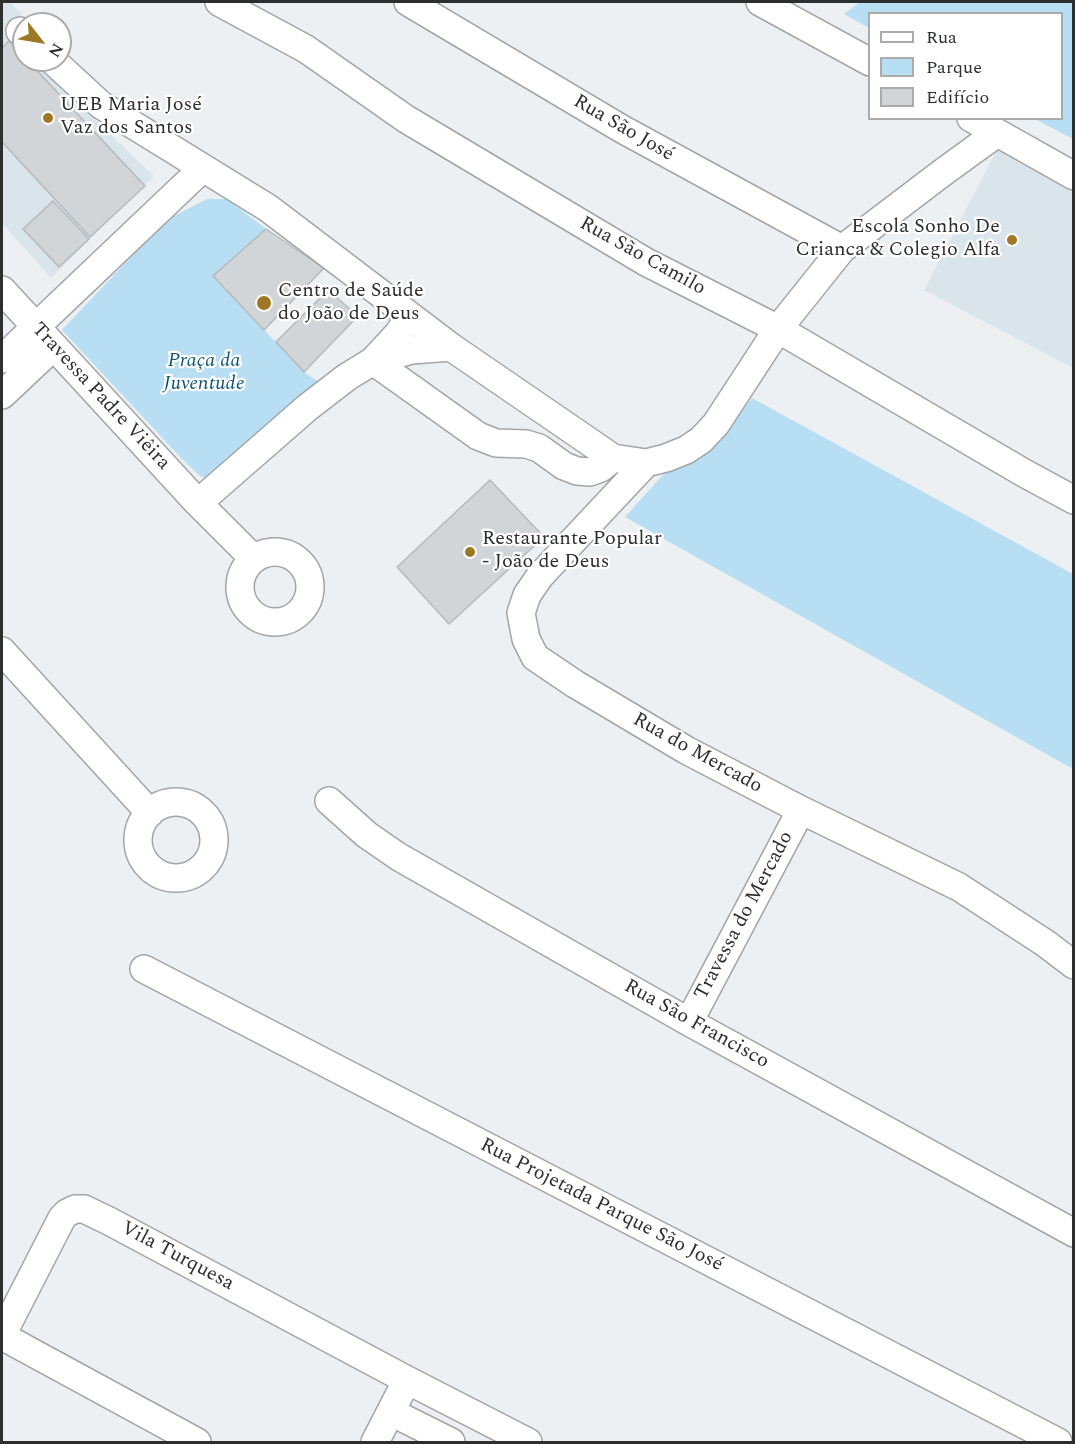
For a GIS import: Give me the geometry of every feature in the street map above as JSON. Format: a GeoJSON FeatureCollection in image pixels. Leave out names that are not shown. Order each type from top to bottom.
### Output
{"type":"FeatureCollection","features":[{"type":"Feature","properties":{"kind":"street","name":"Rua São Camilo"},"geometry":{"type":"LineString","coordinates":[[219,2],[306,49],[406,119],[646,262],[778,329],[1074,500]]}},
{"type":"Feature","properties":{"kind":"street","name":"Rua São José"},"geometry":{"type":"LineString","coordinates":[[408,2],[622,129],[842,249]]}},
{"type":"Feature","properties":{"kind":"street"},"geometry":{"type":"LineString","coordinates":[[760,2],[868,61]]}},
{"type":"Feature","properties":{"kind":"street"},"geometry":{"type":"LineString","coordinates":[[65,72],[101,105],[268,208],[451,347],[613,458],[646,463],[686,450],[701,440],[716,424],[778,329],[842,249],[997,133]]}},
{"type":"Feature","properties":{"kind":"street"},"geometry":{"type":"LineString","coordinates":[[974,120],[1074,176]]}},
{"type":"Feature","properties":{"kind":"street"},"geometry":{"type":"LineString","coordinates":[[2,395],[44,337],[202,169]]}},
{"type":"Feature","properties":{"kind":"street","name":"Travessa Padre Viêira"},"geometry":{"type":"LineString","coordinates":[[2,290],[198,503],[254,559]]}},
{"type":"Feature","properties":{"kind":"street"},"geometry":{"type":"LineString","coordinates":[[373,362],[404,326],[405,312]]}},
{"type":"Feature","properties":{"kind":"street"},"geometry":{"type":"LineString","coordinates":[[2,359],[44,337]]}},
{"type":"Feature","properties":{"kind":"street"},"geometry":{"type":"LineString","coordinates":[[198,503],[347,376],[373,362],[412,350],[451,347]]}},
{"type":"Feature","properties":{"kind":"street"},"geometry":{"type":"LineString","coordinates":[[373,362],[478,436],[496,443],[526,444],[538,448],[564,466],[578,471],[590,472],[601,468],[613,458]]}},
{"type":"Feature","properties":{"kind":"street","name":"Rua do Mercado"},"geometry":{"type":"LineString","coordinates":[[646,463],[540,576],[527,595],[521,613],[526,639],[535,657],[575,684],[686,750],[801,810],[959,887],[1045,943],[1074,965]]}},
{"type":"Feature","properties":{"kind":"street"},"geometry":{"type":"LineString","coordinates":[[2,651],[150,813]]}},
{"type":"Feature","properties":{"kind":"street","name":"Rua São Francisco"},"geometry":{"type":"LineString","coordinates":[[329,801],[367,835],[399,857],[689,1022],[1074,1233]]}},
{"type":"Feature","properties":{"kind":"street","name":"Travessa do Mercado"},"geometry":{"type":"LineString","coordinates":[[689,1022],[801,810]]}},
{"type":"Feature","properties":{"kind":"street","name":"Rua Projetada Parque São José"},"geometry":{"type":"LineString","coordinates":[[144,969],[1058,1443]]}},
{"type":"Feature","properties":{"kind":"street","name":"Vila Turquesa"},"geometry":{"type":"LineString","coordinates":[[196,1443],[2,1335],[62,1218],[75,1209],[84,1209],[119,1226],[528,1443]]}},
{"type":"Feature","properties":{"kind":"street"},"geometry":{"type":"LineString","coordinates":[[375,1443],[407,1380]]}},
{"type":"Feature","properties":{"kind":"street"},"geometry":{"type":"LineString","coordinates":[[391,1412],[451,1443]]}},
{"type":"Feature","properties":{"kind":"shaded area","name":"UEB Maria José Vaz dos Santos"},"geometry":{"type":"Polygon","coordinates":[[[2,2],[10,2],[20,12],[12,12],[12,24],[4,32],[12,40],[12,72],[46,72],[154,176],[51,278],[2,223],[2,2]]]}},
{"type":"Feature","properties":{"kind":"shaded area","name":"Escola Sonho De Crianca & Colegio Alfa"},"geometry":{"type":"Polygon","coordinates":[[[998,148],[1073,189],[1073,368],[924,290],[998,148]]]}},
{"type":"Feature","properties":{"kind":"green space"},"geometry":{"type":"Polygon","coordinates":[[[860,2],[1073,2],[1073,139],[1037,120],[1063,120],[1063,12],[868,12],[868,27],[844,14],[860,2]]]}},
{"type":"Feature","properties":{"kind":"green space","name":"Praça da Juventude"},"geometry":{"type":"Polygon","coordinates":[[[207,199],[227,199],[266,229],[213,276],[304,372],[322,384],[212,481],[200,476],[181,458],[62,330],[166,220],[207,199]]]}},
{"type":"Feature","properties":{"kind":"green space"},"geometry":{"type":"Polygon","coordinates":[[[752,398],[1073,574],[1073,769],[625,517],[671,466],[717,444],[752,398]]]}},
{"type":"Feature","properties":{"kind":"building","name":"UEB Maria José Vaz dos Santos"},"geometry":{"type":"Polygon","coordinates":[[[9,41],[12,44],[12,72],[38,72],[145,186],[90,237],[2,142],[2,48],[9,41]]]}},
{"type":"Feature","properties":{"kind":"building"},"geometry":{"type":"Polygon","coordinates":[[[53,201],[89,239],[59,267],[23,229],[53,201]]]}},
{"type":"Feature","properties":{"kind":"building","name":"Centro de Saúde do João de Deus"},"geometry":{"type":"Polygon","coordinates":[[[266,229],[324,268],[264,330],[213,276],[266,229]]]}},
{"type":"Feature","properties":{"kind":"building"},"geometry":{"type":"Polygon","coordinates":[[[328,290],[358,316],[304,372],[276,342],[328,290]]]}},
{"type":"Feature","properties":{"kind":"building","name":"Restaurante Popular - João de Deus"},"geometry":{"type":"Polygon","coordinates":[[[490,480],[544,537],[449,624],[397,567],[490,480]]]}},
{"type":"Feature","properties":{"kind":"place","name":"UEB Maria José Vaz dos Santos"},"geometry":{"type":"Point","coordinates":[48,118]}},
{"type":"Feature","properties":{"kind":"place","name":"Escola Sonho De Crianca & Colegio Alfa"},"geometry":{"type":"Point","coordinates":[1012,240]}},
{"type":"Feature","properties":{"kind":"place","name":"Centro de Saúde do João de Deus"},"geometry":{"type":"Point","coordinates":[264,303]}},
{"type":"Feature","properties":{"kind":"place","name":"Restaurante Popular - João de Deus"},"geometry":{"type":"Point","coordinates":[470,552]}}]}
